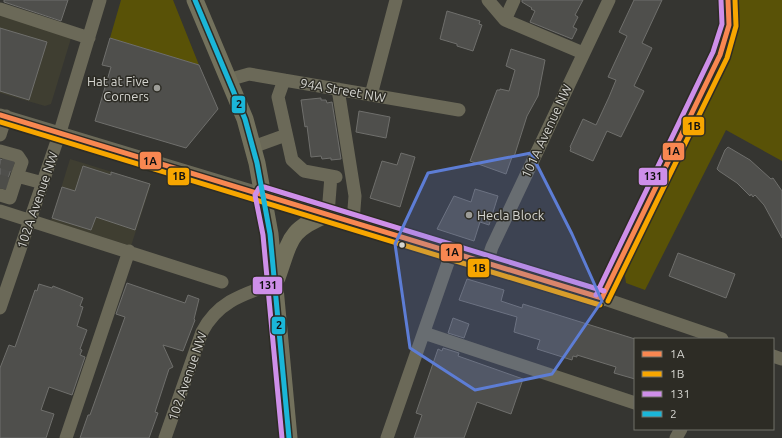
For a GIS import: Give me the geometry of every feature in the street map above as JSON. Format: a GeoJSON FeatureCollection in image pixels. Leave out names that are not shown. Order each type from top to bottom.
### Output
{"type":"FeatureCollection","features":[{"type":"Feature","properties":{"kind":"main road"},"geometry":{"type":"LineString","coordinates":[[195,0],[245,119],[257,163],[270,234],[289,438]]}},
{"type":"Feature","properties":{"kind":"main road"},"geometry":{"type":"LineString","coordinates":[[262,194],[602,298],[720,55],[729,25],[728,0]]}},
{"type":"Feature","properties":{"kind":"main road"},"geometry":{"type":"LineString","coordinates":[[275,284],[290,241],[297,231],[306,223],[328,214]]}},
{"type":"Feature","properties":{"kind":"street","name":"102A Avenue NW"},"geometry":{"type":"LineString","coordinates":[[0,308],[60,132],[100,0]]}},
{"type":"Feature","properties":{"kind":"street"},"geometry":{"type":"LineString","coordinates":[[371,95],[396,0]]}},
{"type":"Feature","properties":{"kind":"street"},"geometry":{"type":"LineString","coordinates":[[488,0],[505,20],[583,53]]}},
{"type":"Feature","properties":{"kind":"street"},"geometry":{"type":"LineString","coordinates":[[505,20],[514,0]]}},
{"type":"Feature","properties":{"kind":"street","name":"101A Avenue NW"},"geometry":{"type":"LineString","coordinates":[[487,262],[492,247],[609,0]]}},
{"type":"Feature","properties":{"kind":"street"},"geometry":{"type":"LineString","coordinates":[[0,9],[89,38]]}},
{"type":"Feature","properties":{"kind":"street","name":"94A Street NW"},"geometry":{"type":"LineString","coordinates":[[228,80],[249,74],[459,110]]}},
{"type":"Feature","properties":{"kind":"street"},"geometry":{"type":"LineString","coordinates":[[284,80],[278,97],[292,160],[304,171],[333,176],[328,214]]}},
{"type":"Feature","properties":{"kind":"street"},"geometry":{"type":"LineString","coordinates":[[338,89],[355,196],[353,222]]}},
{"type":"Feature","properties":{"kind":"street"},"geometry":{"type":"LineString","coordinates":[[0,135],[3,116],[262,194]]}},
{"type":"Feature","properties":{"kind":"street"},"geometry":{"type":"LineString","coordinates":[[253,147],[286,135]]}},
{"type":"Feature","properties":{"kind":"street"},"geometry":{"type":"LineString","coordinates":[[0,195],[10,198],[22,162],[18,156],[7,155]]}},
{"type":"Feature","properties":{"kind":"street"},"geometry":{"type":"LineString","coordinates":[[17,176],[43,183]]}},
{"type":"Feature","properties":{"kind":"street"},"geometry":{"type":"LineString","coordinates":[[0,211],[222,282]]}},
{"type":"Feature","properties":{"kind":"street"},"geometry":{"type":"LineString","coordinates":[[66,438],[129,251]]}},
{"type":"Feature","properties":{"kind":"street"},"geometry":{"type":"LineString","coordinates":[[388,438],[452,251]]}},
{"type":"Feature","properties":{"kind":"street","name":"102 Avenue NW"},"geometry":{"type":"LineString","coordinates":[[166,438],[202,332],[209,319],[233,300],[275,284]]}},
{"type":"Feature","properties":{"kind":"street"},"geometry":{"type":"LineString","coordinates":[[602,298],[719,338]]}},
{"type":"Feature","properties":{"kind":"street"},"geometry":{"type":"LineString","coordinates":[[424,333],[634,403]]}},
{"type":"Feature","properties":{"kind":"highlighted area"},"geometry":{"type":"Polygon","coordinates":[[[531,153],[572,234],[602,301],[552,374],[475,390],[410,348],[395,244],[428,173],[531,153]]]}},
{"type":"Feature","properties":{"kind":"shaded area"},"geometry":{"type":"Polygon","coordinates":[[[121,0],[173,0],[199,65],[110,38],[121,0]]]}},
{"type":"Feature","properties":{"kind":"shaded area"},"geometry":{"type":"Polygon","coordinates":[[[738,0],[782,0],[782,161],[726,130],[645,290],[626,283],[624,269],[733,47],[739,22],[738,0]]]}},
{"type":"Feature","properties":{"kind":"shaded area"},"geometry":{"type":"Polygon","coordinates":[[[0,15],[72,35],[51,104],[45,106],[0,93],[0,15]]]}},
{"type":"Feature","properties":{"kind":"shaded area"},"geometry":{"type":"Polygon","coordinates":[[[70,159],[151,184],[131,246],[51,221],[70,159]]]}},
{"type":"Feature","properties":{"kind":"building"},"geometry":{"type":"Polygon","coordinates":[[[4,0],[68,0],[61,21],[4,2],[4,0]]]}},
{"type":"Feature","properties":{"kind":"building"},"geometry":{"type":"Polygon","coordinates":[[[522,0],[583,0],[575,15],[578,17],[573,27],[577,29],[572,39],[530,22],[535,11],[522,2],[522,0]]]}},
{"type":"Feature","properties":{"kind":"building"},"geometry":{"type":"Polygon","coordinates":[[[634,0],[662,0],[642,43],[652,48],[634,86],[644,91],[621,137],[607,131],[593,161],[570,151],[570,147],[583,119],[596,125],[609,97],[616,80],[608,77],[627,36],[619,32],[634,0]]]}},
{"type":"Feature","properties":{"kind":"building"},"geometry":{"type":"Polygon","coordinates":[[[447,11],[480,21],[479,24],[482,25],[473,51],[440,39],[447,11]]]}},
{"type":"Feature","properties":{"kind":"building"},"geometry":{"type":"Polygon","coordinates":[[[0,28],[47,42],[29,100],[0,91],[0,28]]]}},
{"type":"Feature","properties":{"kind":"building","name":"Hat at Five Corners"},"geometry":{"type":"Polygon","coordinates":[[[110,38],[199,65],[218,109],[186,148],[95,121],[111,67],[102,65],[110,38]]]}},
{"type":"Feature","properties":{"kind":"building"},"geometry":{"type":"Polygon","coordinates":[[[511,49],[545,60],[538,96],[527,116],[514,157],[512,157],[506,174],[470,161],[497,90],[500,89],[509,91],[515,70],[506,66],[511,49]]]}},
{"type":"Feature","properties":{"kind":"building"},"geometry":{"type":"Polygon","coordinates":[[[321,98],[321,100],[326,100],[327,103],[332,102],[341,159],[322,159],[321,156],[311,157],[307,126],[305,127],[301,100],[321,98]]]}},
{"type":"Feature","properties":{"kind":"building"},"geometry":{"type":"Polygon","coordinates":[[[359,111],[390,117],[386,138],[356,132],[359,111]]]}},
{"type":"Feature","properties":{"kind":"building"},"geometry":{"type":"Polygon","coordinates":[[[728,147],[750,160],[771,179],[773,178],[782,191],[782,238],[764,205],[755,195],[753,197],[751,194],[750,196],[737,183],[717,169],[725,150],[728,147]]]}},
{"type":"Feature","properties":{"kind":"building"},"geometry":{"type":"Polygon","coordinates":[[[401,153],[415,157],[400,207],[370,198],[382,161],[397,165],[401,153]]]}},
{"type":"Feature","properties":{"kind":"building"},"geometry":{"type":"Polygon","coordinates":[[[0,159],[13,163],[5,188],[0,187],[0,159]]]}},
{"type":"Feature","properties":{"kind":"building"},"geometry":{"type":"Polygon","coordinates":[[[83,166],[111,175],[111,172],[150,184],[135,230],[96,217],[91,230],[52,218],[62,187],[75,191],[83,166]]]}},
{"type":"Feature","properties":{"kind":"building","name":"Hecla Block"},"geometry":{"type":"Polygon","coordinates":[[[475,189],[498,196],[489,225],[480,222],[474,241],[437,229],[454,196],[471,202],[475,189]]]}},
{"type":"Feature","properties":{"kind":"building"},"geometry":{"type":"Polygon","coordinates":[[[678,253],[735,274],[726,298],[669,276],[678,253]]]}},
{"type":"Feature","properties":{"kind":"building"},"geometry":{"type":"Polygon","coordinates":[[[467,279],[504,290],[501,301],[522,308],[523,304],[634,339],[634,379],[614,373],[616,367],[577,355],[577,357],[573,356],[572,360],[537,349],[540,340],[514,332],[517,317],[459,300],[467,279]]]}},
{"type":"Feature","properties":{"kind":"building"},"geometry":{"type":"Polygon","coordinates":[[[127,283],[185,303],[188,295],[199,299],[195,320],[183,351],[163,345],[173,367],[169,369],[155,412],[158,413],[149,438],[80,438],[88,415],[90,415],[125,317],[116,314],[127,283]]]}},
{"type":"Feature","properties":{"kind":"building"},"geometry":{"type":"Polygon","coordinates":[[[39,284],[52,288],[53,286],[83,298],[80,306],[83,307],[77,326],[87,330],[80,349],[82,350],[80,355],[85,357],[72,395],[49,387],[41,410],[54,414],[46,438],[0,438],[0,368],[9,345],[15,347],[35,290],[37,291],[39,284]]]}},
{"type":"Feature","properties":{"kind":"building"},"geometry":{"type":"Polygon","coordinates":[[[453,318],[469,324],[464,338],[448,333],[453,318]]]}},
{"type":"Feature","properties":{"kind":"building"},"geometry":{"type":"Polygon","coordinates":[[[443,348],[459,353],[458,356],[523,379],[511,414],[477,402],[464,438],[414,438],[422,415],[416,413],[438,349],[442,351],[443,348]]]}},
{"type":"Feature","properties":{"kind":"tunnel"},"geometry":{"type":"LineString","coordinates":[[0,188],[9,159]]}},
{"type":"Feature","properties":{"kind":"transit line","name":"2"},"geometry":{"type":"LineString","coordinates":[[195,0],[245,119],[257,163],[270,234],[289,438]]}},
{"type":"Feature","properties":{"kind":"transit line","name":"131"},"geometry":{"type":"LineString","coordinates":[[596,295],[713,52],[722,24],[721,0]]}},
{"type":"Feature","properties":{"kind":"transit line","name":"1A"},"geometry":{"type":"LineString","coordinates":[[602,298],[720,55],[729,25],[728,0]]}},
{"type":"Feature","properties":{"kind":"transit line","name":"1B"},"geometry":{"type":"LineString","coordinates":[[608,301],[727,58],[736,26],[735,0]]}},
{"type":"Feature","properties":{"kind":"transit line","name":"1A"},"geometry":{"type":"LineString","coordinates":[[0,115],[602,298]]}},
{"type":"Feature","properties":{"kind":"transit line","name":"1B"},"geometry":{"type":"LineString","coordinates":[[0,122],[600,305]]}},
{"type":"Feature","properties":{"kind":"transit line","name":"131"},"geometry":{"type":"LineString","coordinates":[[282,438],[263,235],[255,195],[259,188],[264,187],[604,291]]}},
{"type":"Feature","properties":{"kind":"place","name":"Hat at Five Corners"},"geometry":{"type":"Point","coordinates":[157,88]}},
{"type":"Feature","properties":{"kind":"place","name":"Hecla Block"},"geometry":{"type":"Point","coordinates":[469,215]}}]}
